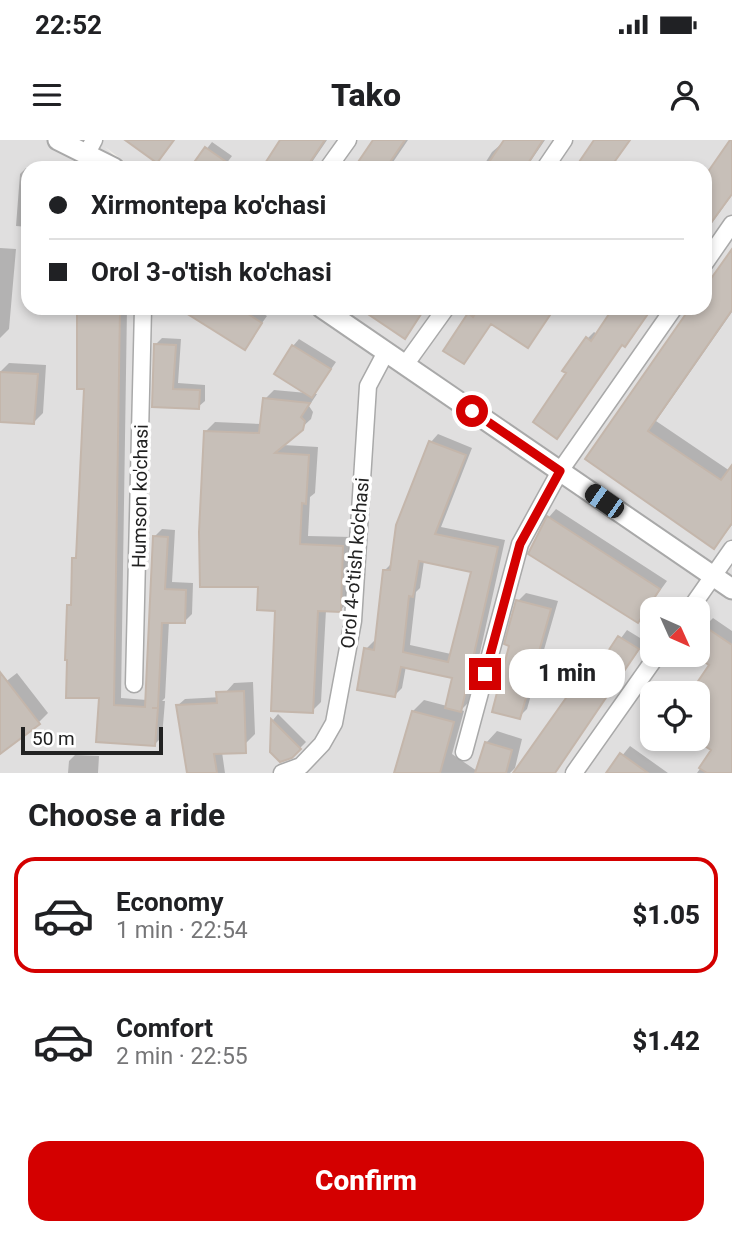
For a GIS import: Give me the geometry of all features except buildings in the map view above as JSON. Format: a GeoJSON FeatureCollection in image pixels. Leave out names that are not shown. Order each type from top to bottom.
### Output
{"type":"FeatureCollection","features":[{"type":"Feature","properties":{"kind":"street"},"geometry":{"type":"LineString","coordinates":[[58,140],[91,146],[107,161]]}},
{"type":"Feature","properties":{"kind":"street"},"geometry":{"type":"LineString","coordinates":[[333,161],[348,140]]}},
{"type":"Feature","properties":{"kind":"street"},"geometry":{"type":"LineString","coordinates":[[550,161],[565,140]]}},
{"type":"Feature","properties":{"kind":"street"},"geometry":{"type":"LineString","coordinates":[[712,253],[732,225]]}},
{"type":"Feature","properties":{"kind":"street","name":"Humson ko'chasi"},"geometry":{"type":"LineString","coordinates":[[134,684],[144,315]]}},
{"type":"Feature","properties":{"kind":"street"},"geometry":{"type":"LineString","coordinates":[[332,315],[732,589]]}},
{"type":"Feature","properties":{"kind":"street"},"geometry":{"type":"LineString","coordinates":[[405,365],[441,315]]}},
{"type":"Feature","properties":{"kind":"street"},"geometry":{"type":"LineString","coordinates":[[464,752],[520,544],[560,471],[669,315]]}},
{"type":"Feature","properties":{"kind":"street","name":"Orol 4-o'tish ko'chasi"},"geometry":{"type":"LineString","coordinates":[[303,769],[334,723],[353,621],[368,386],[386,352]]}},
{"type":"Feature","properties":{"kind":"street"},"geometry":{"type":"LineString","coordinates":[[698,597],[732,550]]}},
{"type":"Feature","properties":{"kind":"street"},"geometry":{"type":"LineString","coordinates":[[574,773],[649,667]]}},
{"type":"Feature","properties":{"kind":"street"},"geometry":{"type":"LineString","coordinates":[[282,773],[303,769]]}},
{"type":"Feature","properties":{"kind":"shaded area"},"geometry":{"type":"Polygon","coordinates":[[[0,140],[732,140],[732,773],[0,773],[0,140]]]}},
{"type":"Feature","properties":{"kind":"route"},"geometry":{"type":"LineString","coordinates":[[472,411],[560,471],[520,544],[485,674]]}}]}
